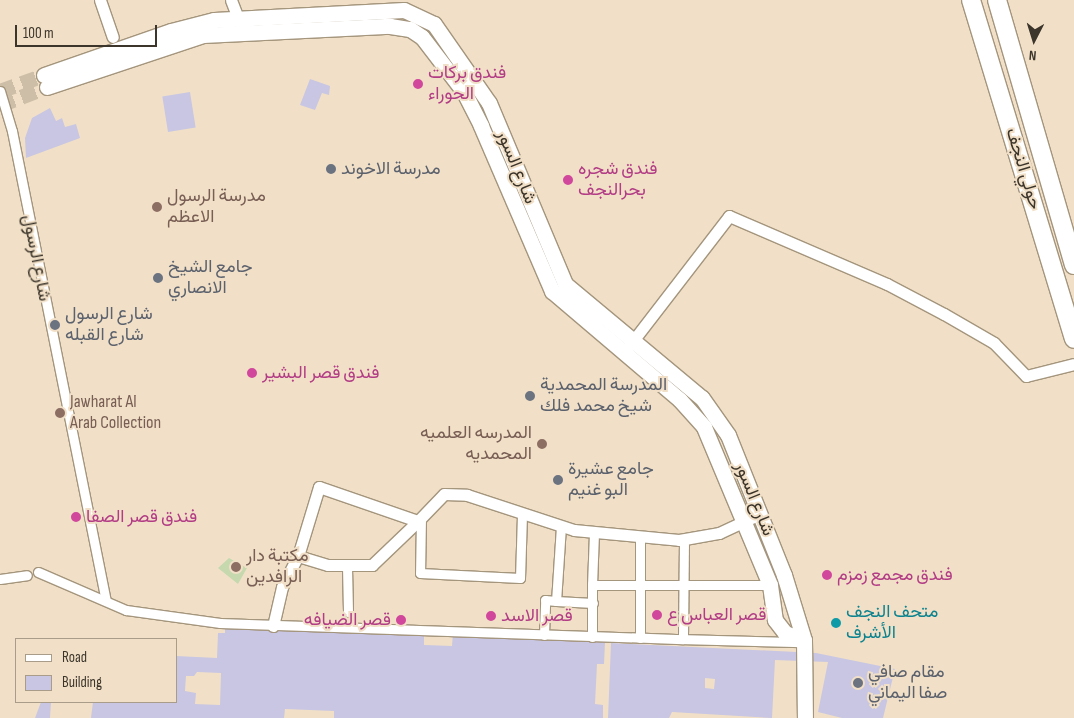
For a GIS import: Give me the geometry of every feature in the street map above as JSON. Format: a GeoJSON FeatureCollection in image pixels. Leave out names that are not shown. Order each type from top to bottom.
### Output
{"type":"FeatureCollection","features":[{"type":"Feature","properties":{"kind":"main road","name":"حولي النجف"},"geometry":{"type":"LineString","coordinates":[[971,0],[1074,339]]}},
{"type":"Feature","properties":{"kind":"main road"},"geometry":{"type":"LineString","coordinates":[[977,18],[984,23],[993,22],[999,5]]}},
{"type":"Feature","properties":{"kind":"main road"},"geometry":{"type":"LineString","coordinates":[[999,5],[1074,265]]}},
{"type":"Feature","properties":{"kind":"main road","name":"شارع السور"},"geometry":{"type":"LineString","coordinates":[[804,641],[785,633],[777,625],[770,585],[746,522],[695,414],[623,354],[548,285],[482,126],[464,92],[422,37],[410,29],[390,26],[242,33],[183,40],[46,81],[186,26],[238,18],[404,10],[434,24],[489,103],[566,284],[711,406],[728,435],[760,514],[804,641],[805,718]]}},
{"type":"Feature","properties":{"kind":"main road"},"geometry":{"type":"LineString","coordinates":[[987,51],[988,44],[997,37],[1010,44]]}},
{"type":"Feature","properties":{"kind":"street"},"geometry":{"type":"LineString","coordinates":[[100,0],[113,37]]}},
{"type":"Feature","properties":{"kind":"street"},"geometry":{"type":"LineString","coordinates":[[231,0],[242,33]]}},
{"type":"Feature","properties":{"kind":"street","name":"شارع الرسول"},"geometry":{"type":"LineString","coordinates":[[0,91],[12,132],[106,602]]}},
{"type":"Feature","properties":{"kind":"street"},"geometry":{"type":"LineString","coordinates":[[623,354],[730,216],[887,284],[944,314],[994,343],[1026,376],[1074,364]]}},
{"type":"Feature","properties":{"kind":"street"},"geometry":{"type":"LineString","coordinates":[[273,626],[282,586],[298,556],[318,487],[419,520]]}},
{"type":"Feature","properties":{"kind":"street"},"geometry":{"type":"LineString","coordinates":[[298,556],[347,567],[366,566],[380,560],[444,494],[466,495],[561,526],[640,538],[684,540],[719,533],[760,514]]}},
{"type":"Feature","properties":{"kind":"street"},"geometry":{"type":"LineString","coordinates":[[419,520],[420,573],[520,578],[522,513]]}},
{"type":"Feature","properties":{"kind":"street"},"geometry":{"type":"LineString","coordinates":[[556,601],[561,526]]}},
{"type":"Feature","properties":{"kind":"street"},"geometry":{"type":"LineString","coordinates":[[592,636],[594,532]]}},
{"type":"Feature","properties":{"kind":"street"},"geometry":{"type":"LineString","coordinates":[[640,538],[640,638]]}},
{"type":"Feature","properties":{"kind":"street"},"geometry":{"type":"LineString","coordinates":[[683,639],[684,540]]}},
{"type":"Feature","properties":{"kind":"street"},"geometry":{"type":"LineString","coordinates":[[347,567],[348,612]]}},
{"type":"Feature","properties":{"kind":"street"},"geometry":{"type":"LineString","coordinates":[[38,572],[106,602],[136,611],[273,626],[640,638],[804,641]]}},
{"type":"Feature","properties":{"kind":"street"},"geometry":{"type":"LineString","coordinates":[[0,579],[27,575]]}},
{"type":"Feature","properties":{"kind":"street"},"geometry":{"type":"LineString","coordinates":[[592,585],[770,585]]}},
{"type":"Feature","properties":{"kind":"street"},"geometry":{"type":"LineString","coordinates":[[544,635],[545,600],[593,604]]}},
{"type":"Feature","properties":{"kind":"green space"},"geometry":{"type":"Polygon","coordinates":[[[229,558],[247,568],[238,584],[218,568],[229,558]]]}},
{"type":"Feature","properties":{"kind":"building"},"geometry":{"type":"Polygon","coordinates":[[[310,79],[330,86],[329,95],[322,93],[315,110],[300,105],[310,79]]]}},
{"type":"Feature","properties":{"kind":"building"},"geometry":{"type":"Polygon","coordinates":[[[190,92],[196,128],[168,132],[162,96],[190,92]]]}},
{"type":"Feature","properties":{"kind":"building"},"geometry":{"type":"Polygon","coordinates":[[[50,108],[56,121],[62,118],[65,127],[76,124],[80,138],[26,158],[25,138],[32,118],[50,108]]]}},
{"type":"Feature","properties":{"kind":"building"},"geometry":{"type":"Polygon","coordinates":[[[225,624],[424,633],[424,645],[452,646],[453,633],[605,642],[604,664],[597,664],[595,704],[603,705],[603,718],[334,718],[334,711],[285,709],[284,718],[91,718],[93,703],[178,703],[178,656],[217,658],[218,633],[225,633],[225,624]],[[197,672],[194,676],[186,676],[185,691],[196,693],[195,704],[220,705],[221,673],[197,672]]]}},
{"type":"Feature","properties":{"kind":"building"},"geometry":{"type":"Polygon","coordinates":[[[611,643],[816,653],[895,669],[883,718],[842,718],[818,712],[828,662],[775,660],[772,718],[672,712],[669,718],[608,718],[611,643]],[[705,678],[705,688],[714,689],[715,679],[705,678]]]}},
{"type":"Feature","properties":{"kind":"building"},"geometry":{"type":"Polygon","coordinates":[[[41,703],[51,703],[50,718],[35,718],[41,703]]]}},
{"type":"Feature","properties":{"kind":"tunnel"},"geometry":{"type":"LineString","coordinates":[[0,91],[44,75]]}},
{"type":"Feature","properties":{"kind":"tunnel"},"geometry":{"type":"LineString","coordinates":[[0,105],[47,87]]}},
{"type":"Feature","properties":{"kind":"place","name":"فندق بركات الحوراء"},"geometry":{"type":"Point","coordinates":[418,84]}},
{"type":"Feature","properties":{"kind":"place","name":"مدرسة الاخوند"},"geometry":{"type":"Point","coordinates":[331,169]}},
{"type":"Feature","properties":{"kind":"place","name":"فندق شجره بحرالنجف"},"geometry":{"type":"Point","coordinates":[568,180]}},
{"type":"Feature","properties":{"kind":"place","name":"مدرسة الرسول الاعظم"},"geometry":{"type":"Point","coordinates":[157,207]}},
{"type":"Feature","properties":{"kind":"place","name":"جامع الشيخ الانصاري"},"geometry":{"type":"Point","coordinates":[158,278]}},
{"type":"Feature","properties":{"kind":"place","name":"شارع الرسول شارع القبله"},"geometry":{"type":"Point","coordinates":[55,325]}},
{"type":"Feature","properties":{"kind":"place","name":"فندق قصر البشير"},"geometry":{"type":"Point","coordinates":[252,373]}},
{"type":"Feature","properties":{"kind":"place","name":"المدرسة المحمدية شيخ محمد فلك"},"geometry":{"type":"Point","coordinates":[530,396]}},
{"type":"Feature","properties":{"kind":"place","name":"Jawharat Al Arab Collection"},"geometry":{"type":"Point","coordinates":[60,413]}},
{"type":"Feature","properties":{"kind":"place","name":"المدرسه العلمیه المحمدیه"},"geometry":{"type":"Point","coordinates":[542,444]}},
{"type":"Feature","properties":{"kind":"place","name":"جامع عشيرة البو غنيم"},"geometry":{"type":"Point","coordinates":[558,480]}},
{"type":"Feature","properties":{"kind":"place","name":"فندق قصر الصفا"},"geometry":{"type":"Point","coordinates":[76,517]}},
{"type":"Feature","properties":{"kind":"place","name":"مكتبة دار الرافدين"},"geometry":{"type":"Point","coordinates":[236,567]}},
{"type":"Feature","properties":{"kind":"place","name":"فندق مجمع زمزم"},"geometry":{"type":"Point","coordinates":[827,575]}},
{"type":"Feature","properties":{"kind":"place","name":"قصر العباس ع"},"geometry":{"type":"Point","coordinates":[657,615]}},
{"type":"Feature","properties":{"kind":"place","name":"قصر الاسد"},"geometry":{"type":"Point","coordinates":[491,616]}},
{"type":"Feature","properties":{"kind":"place","name":"قصر الضيافه"},"geometry":{"type":"Point","coordinates":[401,620]}},
{"type":"Feature","properties":{"kind":"place","name":"متحف النجف الأشرف"},"geometry":{"type":"Point","coordinates":[836,623]}},
{"type":"Feature","properties":{"kind":"place","name":"مقام صافي صفا اليماني"},"geometry":{"type":"Point","coordinates":[858,683]}}]}
